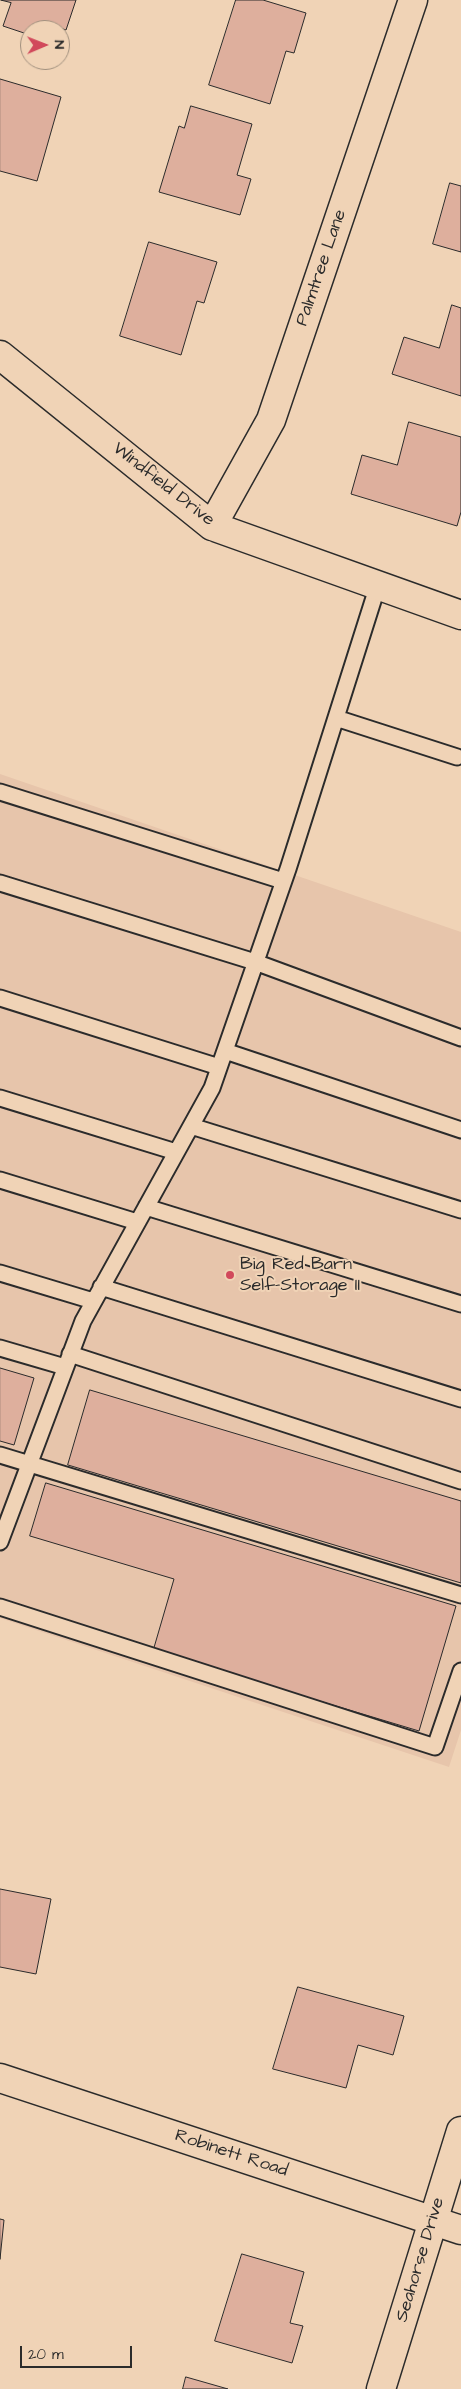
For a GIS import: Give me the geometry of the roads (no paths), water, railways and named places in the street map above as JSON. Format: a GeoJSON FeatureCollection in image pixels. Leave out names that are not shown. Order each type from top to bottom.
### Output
{"type":"FeatureCollection","features":[{"type":"Feature","properties":{"kind":"street","name":"Palmtree Lane"},"geometry":{"type":"LineString","coordinates":[[212,526],[271,420],[413,0]]}},
{"type":"Feature","properties":{"kind":"street","name":"Windfield Drive"},"geometry":{"type":"LineString","coordinates":[[0,355],[212,526],[461,615]]}},
{"type":"Feature","properties":{"kind":"street","name":"Robinett Road"},"geometry":{"type":"LineString","coordinates":[[0,2078],[461,2230]]}},
{"type":"Feature","properties":{"kind":"street","name":"Seahorse Drive"},"geometry":{"type":"LineString","coordinates":[[381,2389],[461,2130]]}},
{"type":"Feature","properties":{"kind":"lane"},"geometry":{"type":"LineString","coordinates":[[0,1542],[83,1321],[212,1088],[283,882],[378,586]]}},
{"type":"Feature","properties":{"kind":"lane"},"geometry":{"type":"LineString","coordinates":[[336,718],[456,757]]}},
{"type":"Feature","properties":{"kind":"lane"},"geometry":{"type":"LineString","coordinates":[[0,792],[283,882]]}},
{"type":"Feature","properties":{"kind":"lane"},"geometry":{"type":"LineString","coordinates":[[0,883],[255,962],[461,1038]]}},
{"type":"Feature","properties":{"kind":"lane"},"geometry":{"type":"LineString","coordinates":[[0,998],[219,1067]]}},
{"type":"Feature","properties":{"kind":"lane"},"geometry":{"type":"LineString","coordinates":[[225,1051],[461,1130]]}},
{"type":"Feature","properties":{"kind":"lane"},"geometry":{"type":"LineString","coordinates":[[0,1098],[176,1152]]}},
{"type":"Feature","properties":{"kind":"lane"},"geometry":{"type":"LineString","coordinates":[[190,1126],[461,1210]]}},
{"type":"Feature","properties":{"kind":"lane"},"geometry":{"type":"LineString","coordinates":[[0,1180],[137,1222]]}},
{"type":"Feature","properties":{"kind":"lane"},"geometry":{"type":"LineString","coordinates":[[146,1207],[461,1304]]}},
{"type":"Feature","properties":{"kind":"lane"},"geometry":{"type":"LineString","coordinates":[[0,1273],[94,1301]]}},
{"type":"Feature","properties":{"kind":"lane"},"geometry":{"type":"LineString","coordinates":[[101,1287],[461,1399]]}},
{"type":"Feature","properties":{"kind":"lane"},"geometry":{"type":"LineString","coordinates":[[0,1348],[68,1360],[461,1481]]}},
{"type":"Feature","properties":{"kind":"lane"},"geometry":{"type":"LineString","coordinates":[[0,1455],[461,1595]]}},
{"type":"Feature","properties":{"kind":"lane"},"geometry":{"type":"LineString","coordinates":[[0,1608],[435,1747],[461,1671]]}},
{"type":"Feature","properties":{"kind":"place","name":"Big Red Barn Self-Storage II"},"geometry":{"type":"Point","coordinates":[230,1275]}}]}
